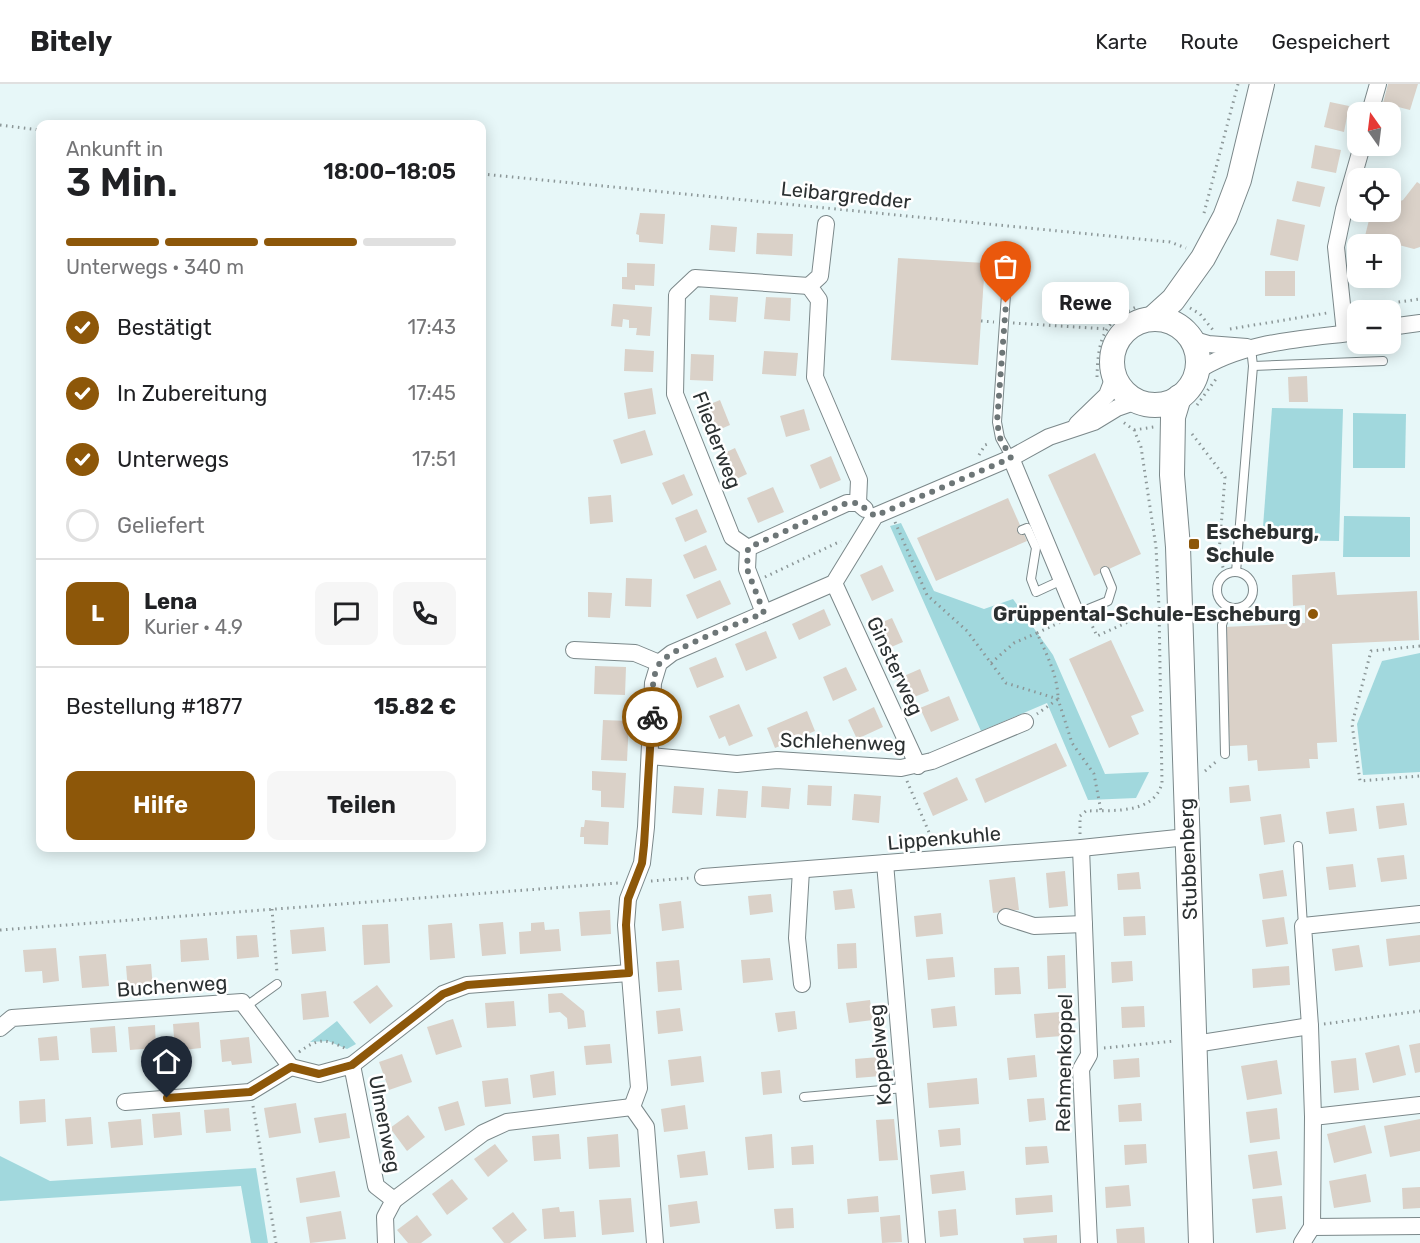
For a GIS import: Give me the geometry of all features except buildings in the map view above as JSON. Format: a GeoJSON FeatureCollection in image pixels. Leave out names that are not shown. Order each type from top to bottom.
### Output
{"type":"FeatureCollection","features":[{"type":"Feature","properties":{"kind":"main road"},"geometry":{"type":"LineString","coordinates":[[1203,258],[1188,297],[1185,314],[1197,355],[1208,373],[1190,386],[1186,403],[1140,402],[1106,377],[1119,338],[1149,312],[1173,300],[1203,258],[1234,196],[1262,84]]}},
{"type":"Feature","properties":{"kind":"main road"},"geometry":{"type":"LineString","coordinates":[[1149,312],[1180,326],[1190,337]]}},
{"type":"Feature","properties":{"kind":"main road","name":"Stubbenberg"},"geometry":{"type":"LineString","coordinates":[[1140,402],[1158,427],[1172,475]]}},
{"type":"Feature","properties":{"kind":"main road","name":"Stubbenberg"},"geometry":{"type":"LineString","coordinates":[[1186,403],[1173,417],[1172,475],[1178,547],[1187,837],[1189,1042],[1201,1243]]}},
{"type":"Feature","properties":{"kind":"street"},"geometry":{"type":"LineString","coordinates":[[1373,102],[1378,84]]}},
{"type":"Feature","properties":{"kind":"street"},"geometry":{"type":"LineString","coordinates":[[1347,322],[1343,310],[1336,247],[1359,156]]}},
{"type":"Feature","properties":{"kind":"street"},"geometry":{"type":"LineString","coordinates":[[826,224],[820,276],[809,286],[819,300],[815,377],[859,480],[858,503]]}},
{"type":"Feature","properties":{"kind":"street","name":"Fliederweg"},"geometry":{"type":"LineString","coordinates":[[748,548],[732,537],[675,394],[677,295],[695,278],[809,286]]}},
{"type":"Feature","properties":{"kind":"street"},"geometry":{"type":"LineString","coordinates":[[1401,326],[1420,323]]}},
{"type":"Feature","properties":{"kind":"street"},"geometry":{"type":"LineString","coordinates":[[1208,373],[1208,365],[1251,348],[1347,334]]}},
{"type":"Feature","properties":{"kind":"street"},"geometry":{"type":"LineString","coordinates":[[1190,337],[1208,344],[1251,348]]}},
{"type":"Feature","properties":{"kind":"street"},"geometry":{"type":"LineString","coordinates":[[1072,429],[1107,395],[1106,377]]}},
{"type":"Feature","properties":{"kind":"street"},"geometry":{"type":"LineString","coordinates":[[632,1107],[639,1088],[626,925],[628,899],[642,863],[653,683],[659,663],[672,652],[834,583],[882,513],[1011,458],[1036,443],[1094,422],[1117,408],[1140,402]]}},
{"type":"Feature","properties":{"kind":"street"},"geometry":{"type":"LineString","coordinates":[[1011,458],[1076,614]]}},
{"type":"Feature","properties":{"kind":"street"},"geometry":{"type":"LineString","coordinates":[[764,613],[747,569],[748,548],[847,503],[858,503],[882,513]]}},
{"type":"Feature","properties":{"kind":"street","name":"Ginsterweg"},"geometry":{"type":"LineString","coordinates":[[834,583],[918,766]]}},
{"type":"Feature","properties":{"kind":"street"},"geometry":{"type":"LineString","coordinates":[[574,650],[635,654],[659,663]]}},
{"type":"Feature","properties":{"kind":"street","name":"Schlehenweg"},"geometry":{"type":"LineString","coordinates":[[650,756],[736,764],[777,760],[901,768],[918,766],[1025,722]]}},
{"type":"Feature","properties":{"kind":"street","name":"Lippenkuhle"},"geometry":{"type":"LineString","coordinates":[[704,878],[1081,848],[1187,837]]}},
{"type":"Feature","properties":{"kind":"street","name":"Rehmenkoppel"},"geometry":{"type":"LineString","coordinates":[[1081,848],[1089,1055],[1081,1069],[1089,1243]]}},
{"type":"Feature","properties":{"kind":"street","name":"Koppelweg"},"geometry":{"type":"LineString","coordinates":[[885,863],[917,1243]]}},
{"type":"Feature","properties":{"kind":"street"},"geometry":{"type":"LineString","coordinates":[[801,870],[797,938],[802,984]]}},
{"type":"Feature","properties":{"kind":"street"},"geometry":{"type":"LineString","coordinates":[[1302,1243],[1312,1227],[1313,1117],[1303,926],[1420,914]]}},
{"type":"Feature","properties":{"kind":"street"},"geometry":{"type":"LineString","coordinates":[[1006,917],[1034,926],[1084,924]]}},
{"type":"Feature","properties":{"kind":"street"},"geometry":{"type":"LineString","coordinates":[[352,1065],[443,994],[467,985],[629,973]]}},
{"type":"Feature","properties":{"kind":"street","name":"Buchenweg"},"geometry":{"type":"LineString","coordinates":[[0,1028],[12,1018],[242,1002],[289,1064]]}},
{"type":"Feature","properties":{"kind":"street"},"geometry":{"type":"LineString","coordinates":[[1189,1042],[1310,1026]]}},
{"type":"Feature","properties":{"kind":"street"},"geometry":{"type":"LineString","coordinates":[[125,1102],[250,1092],[289,1064]]}},
{"type":"Feature","properties":{"kind":"street","name":"Ulmenweg"},"geometry":{"type":"LineString","coordinates":[[289,1064],[319,1074],[352,1065],[376,1186],[394,1200],[385,1217],[386,1243]]}},
{"type":"Feature","properties":{"kind":"street"},"geometry":{"type":"LineString","coordinates":[[1313,1117],[1420,1105]]}},
{"type":"Feature","properties":{"kind":"street"},"geometry":{"type":"LineString","coordinates":[[394,1200],[483,1133],[507,1122],[632,1107]]}},
{"type":"Feature","properties":{"kind":"street"},"geometry":{"type":"LineString","coordinates":[[632,1107],[646,1127],[655,1243]]}},
{"type":"Feature","properties":{"kind":"street"},"geometry":{"type":"LineString","coordinates":[[1312,1227],[1420,1226]]}},
{"type":"Feature","properties":{"kind":"lane"},"geometry":{"type":"LineString","coordinates":[[1008,266],[997,422],[1000,438],[1011,458]]}},
{"type":"Feature","properties":{"kind":"lane"},"geometry":{"type":"LineString","coordinates":[[1236,572],[1253,366],[1251,348]]}},
{"type":"Feature","properties":{"kind":"lane"},"geometry":{"type":"LineString","coordinates":[[1253,366],[1383,361]]}},
{"type":"Feature","properties":{"kind":"lane"},"geometry":{"type":"LineString","coordinates":[[1022,530],[1027,528],[1036,548],[1031,579],[1036,592],[1062,580]]}},
{"type":"Feature","properties":{"kind":"lane"},"geometry":{"type":"LineString","coordinates":[[1076,614],[1108,601],[1112,588],[1105,571]]}},
{"type":"Feature","properties":{"kind":"lane"},"geometry":{"type":"LineString","coordinates":[[1236,572],[1249,579],[1253,594],[1244,606],[1234,608],[1228,607],[1220,600],[1217,590],[1225,575],[1236,572]]}},
{"type":"Feature","properties":{"kind":"lane"},"geometry":{"type":"LineString","coordinates":[[1225,754],[1222,626],[1228,607]]}},
{"type":"Feature","properties":{"kind":"lane"},"geometry":{"type":"LineString","coordinates":[[1298,846],[1303,926]]}},
{"type":"Feature","properties":{"kind":"lane"},"geometry":{"type":"LineString","coordinates":[[245,1007],[277,984]]}},
{"type":"Feature","properties":{"kind":"lane"},"geometry":{"type":"LineString","coordinates":[[804,1097],[904,1088]]}},
{"type":"Feature","properties":{"kind":"path"},"geometry":{"type":"LineString","coordinates":[[1202,223],[1238,84]]}},
{"type":"Feature","properties":{"kind":"path"},"geometry":{"type":"LineString","coordinates":[[0,126],[36,130]]}},
{"type":"Feature","properties":{"kind":"path","name":"Leibargredder"},"geometry":{"type":"LineString","coordinates":[[486,174],[1170,242],[1193,251],[1203,258]]}},
{"type":"Feature","properties":{"kind":"path"},"geometry":{"type":"LineString","coordinates":[[1225,330],[1420,299]]}},
{"type":"Feature","properties":{"kind":"path"},"geometry":{"type":"LineString","coordinates":[[1106,377],[1096,359],[1107,329],[1124,313],[1136,307],[1149,312]]}},
{"type":"Feature","properties":{"kind":"path"},"geometry":{"type":"LineString","coordinates":[[1192,309],[1204,318],[1216,336]]}},
{"type":"Feature","properties":{"kind":"path"},"geometry":{"type":"LineString","coordinates":[[981,321],[1107,329]]}},
{"type":"Feature","properties":{"kind":"path"},"geometry":{"type":"LineString","coordinates":[[1186,403],[1208,373]]}},
{"type":"Feature","properties":{"kind":"path"},"geometry":{"type":"LineString","coordinates":[[1081,848],[1080,816],[1086,812],[1142,806],[1153,799],[1160,788],[1159,609],[1154,537],[1141,447],[1134,430],[1118,417]]}},
{"type":"Feature","properties":{"kind":"path"},"geometry":{"type":"LineString","coordinates":[[1134,430],[1151,428]]}},
{"type":"Feature","properties":{"kind":"path"},"geometry":{"type":"LineString","coordinates":[[1190,431],[1225,477],[1219,553],[1225,575]]}},
{"type":"Feature","properties":{"kind":"path"},"geometry":{"type":"LineString","coordinates":[[882,513],[927,595],[967,631],[1006,683],[1058,699]]}},
{"type":"Feature","properties":{"kind":"path"},"geometry":{"type":"LineString","coordinates":[[752,583],[845,539]]}},
{"type":"Feature","properties":{"kind":"path"},"geometry":{"type":"LineString","coordinates":[[991,663],[1014,643],[1076,614],[1091,622],[1097,636],[1159,609]]}},
{"type":"Feature","properties":{"kind":"path"},"geometry":{"type":"LineString","coordinates":[[1037,633],[1048,656],[1071,743],[1094,774],[1101,811]]}},
{"type":"Feature","properties":{"kind":"path"},"geometry":{"type":"LineString","coordinates":[[1420,646],[1371,651],[1352,724],[1360,781],[1420,776]]}},
{"type":"Feature","properties":{"kind":"path"},"geometry":{"type":"LineString","coordinates":[[1025,722],[1058,699]]}},
{"type":"Feature","properties":{"kind":"path"},"geometry":{"type":"LineString","coordinates":[[901,768],[941,859]]}},
{"type":"Feature","properties":{"kind":"path"},"geometry":{"type":"LineString","coordinates":[[0,930],[704,878]]}},
{"type":"Feature","properties":{"kind":"path"},"geometry":{"type":"LineString","coordinates":[[272,909],[277,984]]}},
{"type":"Feature","properties":{"kind":"path"},"geometry":{"type":"LineString","coordinates":[[1310,1026],[1420,1011]]}},
{"type":"Feature","properties":{"kind":"path"},"geometry":{"type":"LineString","coordinates":[[289,1064],[312,1042],[328,1041],[347,1049],[370,1051]]}},
{"type":"Feature","properties":{"kind":"path"},"geometry":{"type":"LineString","coordinates":[[1089,1055],[1103,1048],[1189,1042]]}},
{"type":"Feature","properties":{"kind":"path"},"geometry":{"type":"LineString","coordinates":[[250,1092],[276,1243]]}},
{"type":"Feature","properties":{"kind":"shaded area"},"geometry":{"type":"Polygon","coordinates":[[[1272,408],[1343,409],[1339,541],[1262,540],[1272,408]]]}},
{"type":"Feature","properties":{"kind":"shaded area"},"geometry":{"type":"Polygon","coordinates":[[[1353,413],[1406,414],[1405,468],[1353,468],[1353,413]]]}},
{"type":"Feature","properties":{"kind":"shaded area"},"geometry":{"type":"Polygon","coordinates":[[[1344,516],[1410,517],[1410,557],[1343,557],[1344,516]]]}},
{"type":"Feature","properties":{"kind":"shaded area"},"geometry":{"type":"Polygon","coordinates":[[[901,523],[934,591],[984,609],[1013,599],[1053,655],[1105,774],[1149,772],[1136,798],[1088,800],[1047,703],[981,731],[890,526],[901,523]]]}},
{"type":"Feature","properties":{"kind":"shaded area"},"geometry":{"type":"Polygon","coordinates":[[[1420,653],[1420,772],[1363,775],[1357,724],[1382,661],[1420,653]]]}},
{"type":"Feature","properties":{"kind":"shaded area"},"geometry":{"type":"Polygon","coordinates":[[[337,1021],[356,1044],[347,1049],[328,1041],[310,1042],[337,1021]]]}},
{"type":"Feature","properties":{"kind":"shaded area"},"geometry":{"type":"Polygon","coordinates":[[[0,1156],[50,1181],[256,1168],[268,1243],[251,1243],[241,1186],[0,1201],[0,1156]]]}},
{"type":"Feature","properties":{"kind":"way so far"},"geometry":{"type":"LineString","coordinates":[[652,717],[653,683],[659,663],[672,652],[764,613],[747,569],[748,548],[847,503],[858,503],[875,516],[1011,458],[1000,438],[997,422],[1006,303]]}},
{"type":"Feature","properties":{"kind":"place","name":"Rewe"},"geometry":{"type":"Point","coordinates":[1006,303]}},
{"type":"Feature","properties":{"kind":"place","name":"Escheburg, Schule"},"geometry":{"type":"Point","coordinates":[1194,544]}},
{"type":"Feature","properties":{"kind":"place","name":"Grüppental-Schule-Escheburg"},"geometry":{"type":"Point","coordinates":[1313,614]}},
{"type":"Feature","properties":{"kind":"route"},"geometry":{"type":"LineString","coordinates":[[167,1098],[250,1092],[291,1067],[319,1074],[352,1065],[443,994],[467,985],[629,973],[626,925],[628,899],[642,863],[652,717]]}}]}
